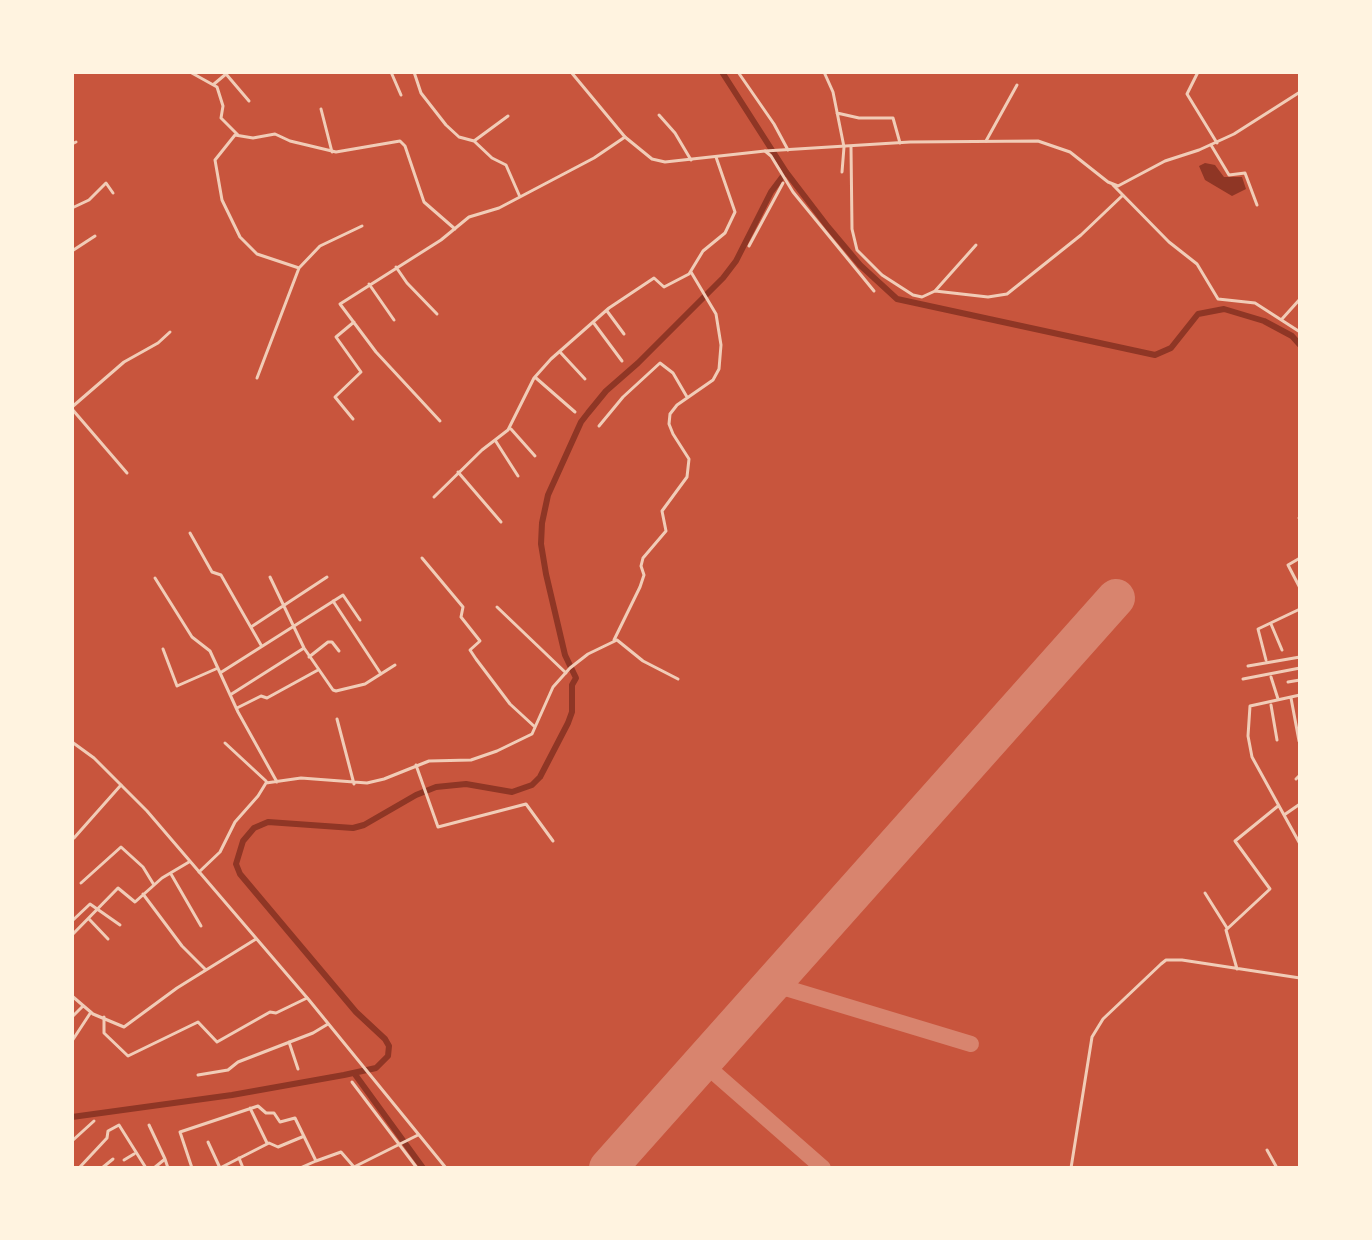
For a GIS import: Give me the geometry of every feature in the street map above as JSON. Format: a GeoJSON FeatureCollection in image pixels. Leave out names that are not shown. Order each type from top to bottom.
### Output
{"type":"FeatureCollection","features":[{"type":"Feature","properties":{"kind":"street"},"geometry":{"type":"LineString","coordinates":[[190,72],[214,84],[223,106],[221,118],[238,135]]}},
{"type":"Feature","properties":{"kind":"street"},"geometry":{"type":"LineString","coordinates":[[391,72],[401,95]]}},
{"type":"Feature","properties":{"kind":"street"},"geometry":{"type":"LineString","coordinates":[[414,72],[421,93],[446,125],[459,137],[474,141],[492,158],[506,165],[520,197]]}},
{"type":"Feature","properties":{"kind":"street"},"geometry":{"type":"LineString","coordinates":[[572,72],[625,137],[652,159],[665,162],[766,151],[900,143],[1038,141],[1060,147],[1113,185],[1169,242],[1197,264],[1218,299],[1255,303],[1300,332]]}},
{"type":"Feature","properties":{"kind":"street"},"geometry":{"type":"LineString","coordinates":[[738,72],[786,150]]}},
{"type":"Feature","properties":{"kind":"street"},"geometry":{"type":"LineString","coordinates":[[824,72],[833,92],[844,147],[842,172]]}},
{"type":"Feature","properties":{"kind":"street"},"geometry":{"type":"LineString","coordinates":[[1198,72],[1187,94],[1217,143]]}},
{"type":"Feature","properties":{"kind":"street"},"geometry":{"type":"LineString","coordinates":[[214,84],[226,74],[249,101]]}},
{"type":"Feature","properties":{"kind":"street"},"geometry":{"type":"LineString","coordinates":[[986,141],[1017,85]]}},
{"type":"Feature","properties":{"kind":"street"},"geometry":{"type":"LineString","coordinates":[[1113,185],[1126,183],[1165,161],[1217,143],[1300,92]]}},
{"type":"Feature","properties":{"kind":"street"},"geometry":{"type":"LineString","coordinates":[[321,109],[332,152]]}},
{"type":"Feature","properties":{"kind":"street"},"geometry":{"type":"LineString","coordinates":[[837,113],[859,118],[893,118],[900,143]]}},
{"type":"Feature","properties":{"kind":"street"},"geometry":{"type":"LineString","coordinates":[[659,115],[691,160]]}},
{"type":"Feature","properties":{"kind":"street"},"geometry":{"type":"LineString","coordinates":[[474,141],[508,116]]}},
{"type":"Feature","properties":{"kind":"street"},"geometry":{"type":"LineString","coordinates":[[299,268],[252,251],[240,237],[222,200],[215,160],[231,137],[253,138],[275,134],[332,152],[400,141],[405,146],[424,202],[455,229]]}},
{"type":"Feature","properties":{"kind":"street"},"geometry":{"type":"LineString","coordinates":[[440,421],[380,356],[340,304],[474,215],[499,208],[594,158],[625,137]]}},
{"type":"Feature","properties":{"kind":"street"},"geometry":{"type":"LineString","coordinates":[[1211,145],[1229,175],[1245,173],[1257,205]]}},
{"type":"Feature","properties":{"kind":"street"},"geometry":{"type":"LineString","coordinates":[[851,147],[852,229],[860,255],[905,292],[922,297],[935,291],[976,245]]}},
{"type":"Feature","properties":{"kind":"street"},"geometry":{"type":"LineString","coordinates":[[766,151],[784,181],[874,291]]}},
{"type":"Feature","properties":{"kind":"street"},"geometry":{"type":"LineString","coordinates":[[434,497],[510,427],[535,377],[559,352],[606,310],[654,278],[664,287],[691,272],[703,251],[721,237],[734,218],[734,207],[716,157]]}},
{"type":"Feature","properties":{"kind":"street"},"geometry":{"type":"LineString","coordinates":[[749,246],[784,181]]}},
{"type":"Feature","properties":{"kind":"street"},"geometry":{"type":"LineString","coordinates":[[72,208],[89,200],[104,184],[108,184],[113,193]]}},
{"type":"Feature","properties":{"kind":"street"},"geometry":{"type":"LineString","coordinates":[[935,291],[988,297],[1007,294],[1081,235],[1123,195]]}},
{"type":"Feature","properties":{"kind":"street"},"geometry":{"type":"LineString","coordinates":[[257,378],[299,268],[320,246],[362,226]]}},
{"type":"Feature","properties":{"kind":"street"},"geometry":{"type":"LineString","coordinates":[[72,251],[95,236]]}},
{"type":"Feature","properties":{"kind":"street"},"geometry":{"type":"LineString","coordinates":[[396,267],[437,314]]}},
{"type":"Feature","properties":{"kind":"street"},"geometry":{"type":"LineString","coordinates":[[613,642],[640,587],[644,575],[642,561],[666,531],[662,511],[687,477],[689,459],[673,434],[669,419],[673,409],[713,380],[719,369],[720,336],[716,314],[691,272]]}},
{"type":"Feature","properties":{"kind":"street"},"geometry":{"type":"LineString","coordinates":[[369,284],[394,320]]}},
{"type":"Feature","properties":{"kind":"street"},"geometry":{"type":"LineString","coordinates":[[1282,319],[1300,299]]}},
{"type":"Feature","properties":{"kind":"street"},"geometry":{"type":"LineString","coordinates":[[606,310],[624,334]]}},
{"type":"Feature","properties":{"kind":"street"},"geometry":{"type":"LineString","coordinates":[[353,419],[335,397],[361,372],[337,338],[354,322]]}},
{"type":"Feature","properties":{"kind":"street"},"geometry":{"type":"LineString","coordinates":[[593,322],[622,361]]}},
{"type":"Feature","properties":{"kind":"street"},"geometry":{"type":"LineString","coordinates":[[127,473],[72,408],[124,362],[158,343],[170,332]]}},
{"type":"Feature","properties":{"kind":"street"},"geometry":{"type":"LineString","coordinates":[[559,352],[585,379]]}},
{"type":"Feature","properties":{"kind":"street"},"geometry":{"type":"LineString","coordinates":[[599,426],[660,363],[675,375],[688,398]]}},
{"type":"Feature","properties":{"kind":"street"},"geometry":{"type":"LineString","coordinates":[[535,377],[575,412]]}},
{"type":"Feature","properties":{"kind":"street"},"geometry":{"type":"LineString","coordinates":[[510,427],[535,456]]}},
{"type":"Feature","properties":{"kind":"street"},"geometry":{"type":"LineString","coordinates":[[495,440],[518,476]]}},
{"type":"Feature","properties":{"kind":"street"},"geometry":{"type":"LineString","coordinates":[[458,472],[501,522]]}},
{"type":"Feature","properties":{"kind":"street"},"geometry":{"type":"LineString","coordinates":[[190,533],[212,572],[221,575],[262,646]]}},
{"type":"Feature","properties":{"kind":"street"},"geometry":{"type":"LineString","coordinates":[[422,558],[463,607],[462,618],[480,641],[470,650],[476,659],[510,704],[535,727]]}},
{"type":"Feature","properties":{"kind":"street"},"geometry":{"type":"LineString","coordinates":[[1300,558],[1288,565],[1300,588]]}},
{"type":"Feature","properties":{"kind":"street"},"geometry":{"type":"LineString","coordinates":[[270,577],[309,657],[336,691],[365,684],[395,665]]}},
{"type":"Feature","properties":{"kind":"street"},"geometry":{"type":"LineString","coordinates":[[251,627],[327,577]]}},
{"type":"Feature","properties":{"kind":"street"},"geometry":{"type":"LineString","coordinates":[[155,578],[192,637],[210,651],[277,782]]}},
{"type":"Feature","properties":{"kind":"street"},"geometry":{"type":"LineString","coordinates":[[163,649],[177,686],[219,670],[344,596],[360,620]]}},
{"type":"Feature","properties":{"kind":"street"},"geometry":{"type":"LineString","coordinates":[[333,601],[381,674]]}},
{"type":"Feature","properties":{"kind":"street"},"geometry":{"type":"LineString","coordinates":[[497,607],[566,673]]}},
{"type":"Feature","properties":{"kind":"street"},"geometry":{"type":"LineString","coordinates":[[1266,660],[1258,629],[1300,609]]}},
{"type":"Feature","properties":{"kind":"street"},"geometry":{"type":"LineString","coordinates":[[1271,624],[1282,650]]}},
{"type":"Feature","properties":{"kind":"street"},"geometry":{"type":"LineString","coordinates":[[200,874],[220,852],[235,822],[268,783],[301,778],[354,784],[384,779],[416,765],[479,758],[522,741],[535,727],[553,687],[570,668],[613,642],[619,640],[643,661],[678,679]]}},
{"type":"Feature","properties":{"kind":"street"},"geometry":{"type":"LineString","coordinates":[[309,657],[328,642],[332,642],[339,651]]}},
{"type":"Feature","properties":{"kind":"street"},"geometry":{"type":"LineString","coordinates":[[230,695],[304,648]]}},
{"type":"Feature","properties":{"kind":"street"},"geometry":{"type":"LineString","coordinates":[[1248,666],[1300,657]]}},
{"type":"Feature","properties":{"kind":"street"},"geometry":{"type":"LineString","coordinates":[[1243,679],[1300,668]]}},
{"type":"Feature","properties":{"kind":"street"},"geometry":{"type":"LineString","coordinates":[[237,708],[261,696],[267,698],[318,670]]}},
{"type":"Feature","properties":{"kind":"street"},"geometry":{"type":"LineString","coordinates":[[1271,677],[1278,699]]}},
{"type":"Feature","properties":{"kind":"street"},"geometry":{"type":"LineString","coordinates":[[1288,682],[1300,680]]}},
{"type":"Feature","properties":{"kind":"street"},"geometry":{"type":"LineString","coordinates":[[1300,695],[1250,706],[1248,740],[1252,757],[1300,844]]}},
{"type":"Feature","properties":{"kind":"street"},"geometry":{"type":"LineString","coordinates":[[1290,697],[1299,741]]}},
{"type":"Feature","properties":{"kind":"street"},"geometry":{"type":"LineString","coordinates":[[1270,703],[1277,740]]}},
{"type":"Feature","properties":{"kind":"street"},"geometry":{"type":"LineString","coordinates":[[337,719],[354,784]]}},
{"type":"Feature","properties":{"kind":"street"},"geometry":{"type":"LineString","coordinates":[[72,742],[94,758],[143,806],[307,998],[446,1168]]}},
{"type":"Feature","properties":{"kind":"street"},"geometry":{"type":"LineString","coordinates":[[225,743],[268,783]]}},
{"type":"Feature","properties":{"kind":"street"},"geometry":{"type":"LineString","coordinates":[[416,765],[438,827],[526,804],[553,841]]}},
{"type":"Feature","properties":{"kind":"street"},"geometry":{"type":"LineString","coordinates":[[74,838],[121,785]]}},
{"type":"Feature","properties":{"kind":"street"},"geometry":{"type":"LineString","coordinates":[[1284,815],[1300,804]]}},
{"type":"Feature","properties":{"kind":"street"},"geometry":{"type":"LineString","coordinates":[[1227,928],[1270,889],[1235,841],[1278,806]]}},
{"type":"Feature","properties":{"kind":"street"},"geometry":{"type":"LineString","coordinates":[[81,883],[121,847],[143,867],[154,885]]}},
{"type":"Feature","properties":{"kind":"street"},"geometry":{"type":"LineString","coordinates":[[72,935],[119,888],[135,901],[190,861]]}},
{"type":"Feature","properties":{"kind":"street"},"geometry":{"type":"LineString","coordinates":[[170,873],[201,926]]}},
{"type":"Feature","properties":{"kind":"street"},"geometry":{"type":"LineString","coordinates":[[1205,893],[1227,928],[1237,969]]}},
{"type":"Feature","properties":{"kind":"street"},"geometry":{"type":"LineString","coordinates":[[143,894],[182,946],[206,970]]}},
{"type":"Feature","properties":{"kind":"street"},"geometry":{"type":"LineString","coordinates":[[72,921],[88,905],[99,908],[120,925]]}},
{"type":"Feature","properties":{"kind":"street"},"geometry":{"type":"LineString","coordinates":[[88,918],[108,939]]}},
{"type":"Feature","properties":{"kind":"street"},"geometry":{"type":"LineString","coordinates":[[72,996],[91,1012],[125,1026],[177,988],[256,939]]}},
{"type":"Feature","properties":{"kind":"street"},"geometry":{"type":"LineString","coordinates":[[1071,1168],[1089,1066],[1089,1049],[1096,1028],[1166,960],[1300,978]]}},
{"type":"Feature","properties":{"kind":"street"},"geometry":{"type":"LineString","coordinates":[[104,1017],[104,1033],[128,1056],[198,1022],[217,1042],[270,1012],[276,1013],[307,998]]}},
{"type":"Feature","properties":{"kind":"street"},"geometry":{"type":"LineString","coordinates":[[72,1017],[83,1005]]}},
{"type":"Feature","properties":{"kind":"street"},"geometry":{"type":"LineString","coordinates":[[72,1041],[91,1012]]}},
{"type":"Feature","properties":{"kind":"street"},"geometry":{"type":"LineString","coordinates":[[198,1075],[228,1070],[238,1062],[328,1024]]}},
{"type":"Feature","properties":{"kind":"street"},"geometry":{"type":"LineString","coordinates":[[289,1042],[298,1069]]}},
{"type":"Feature","properties":{"kind":"street"},"geometry":{"type":"LineString","coordinates":[[352,1082],[417,1168]]}},
{"type":"Feature","properties":{"kind":"street"},"geometry":{"type":"LineString","coordinates":[[192,1168],[179,1133],[260,1106],[266,1113],[274,1113],[280,1122],[295,1118],[316,1161]]}},
{"type":"Feature","properties":{"kind":"street"},"geometry":{"type":"LineString","coordinates":[[250,1108],[267,1143]]}},
{"type":"Feature","properties":{"kind":"street"},"geometry":{"type":"LineString","coordinates":[[72,1141],[94,1121]]}},
{"type":"Feature","properties":{"kind":"street"},"geometry":{"type":"LineString","coordinates":[[79,1168],[116,1125],[125,1130],[146,1168]]}},
{"type":"Feature","properties":{"kind":"street"},"geometry":{"type":"LineString","coordinates":[[149,1125],[168,1168]]}},
{"type":"Feature","properties":{"kind":"street"},"geometry":{"type":"LineString","coordinates":[[300,1168],[341,1152],[353,1168],[418,1135]]}},
{"type":"Feature","properties":{"kind":"street"},"geometry":{"type":"LineString","coordinates":[[208,1142],[220,1168],[267,1143],[277,1147],[303,1136]]}},
{"type":"Feature","properties":{"kind":"street"},"geometry":{"type":"LineString","coordinates":[[1267,1150],[1277,1168]]}},
{"type":"Feature","properties":{"kind":"street"},"geometry":{"type":"LineString","coordinates":[[124,1160],[136,1153]]}},
{"type":"Feature","properties":{"kind":"street"},"geometry":{"type":"LineString","coordinates":[[239,1158],[243,1168]]}},
{"type":"Feature","properties":{"kind":"street"},"geometry":{"type":"LineString","coordinates":[[102,1168],[113,1159]]}},
{"type":"Feature","properties":{"kind":"street"},"geometry":{"type":"LineString","coordinates":[[154,1168],[165,1159]]}},
{"type":"Feature","properties":{"kind":"shaded area"},"geometry":{"type":"Polygon","coordinates":[[[1205,163],[1215,165],[1224,177],[1242,177],[1246,189],[1232,196],[1205,180],[1199,166],[1205,163]]]}},
{"type":"Feature","properties":{"kind":"waterway"},"geometry":{"type":"LineString","coordinates":[[722,72],[786,172],[828,227],[860,265],[897,299],[1155,355],[1171,348],[1198,314],[1224,309],[1264,321],[1292,336],[1300,345]]}},
{"type":"Feature","properties":{"kind":"waterway"},"geometry":{"type":"LineString","coordinates":[[72,1117],[232,1095],[344,1075],[376,1068],[388,1056],[389,1046],[385,1039],[356,1012],[240,874],[236,864],[243,841],[254,828],[268,822],[353,828],[436,787],[466,784],[512,792],[532,785],[540,777],[568,723],[572,712],[572,685],[576,678],[565,655],[541,544],[548,495],[581,422],[606,391],[723,278],[736,261],[771,192],[786,172]]}},
{"type":"Feature","properties":{"kind":"waterway"},"geometry":{"type":"LineString","coordinates":[[354,1073],[423,1168]]}},
{"type":"Feature","properties":{"kind":"taxiway"},"geometry":{"type":"LineString","coordinates":[[781,973],[789,989],[971,1044]]}},
{"type":"Feature","properties":{"kind":"taxiway"},"geometry":{"type":"LineString","coordinates":[[763,993],[775,988],[789,989]]}},
{"type":"Feature","properties":{"kind":"taxiway"},"geometry":{"type":"LineString","coordinates":[[702,1062],[823,1168]]}},
{"type":"Feature","properties":{"kind":"runway"},"geometry":{"type":"LineString","coordinates":[[608,1168],[1116,598]]}}]}
